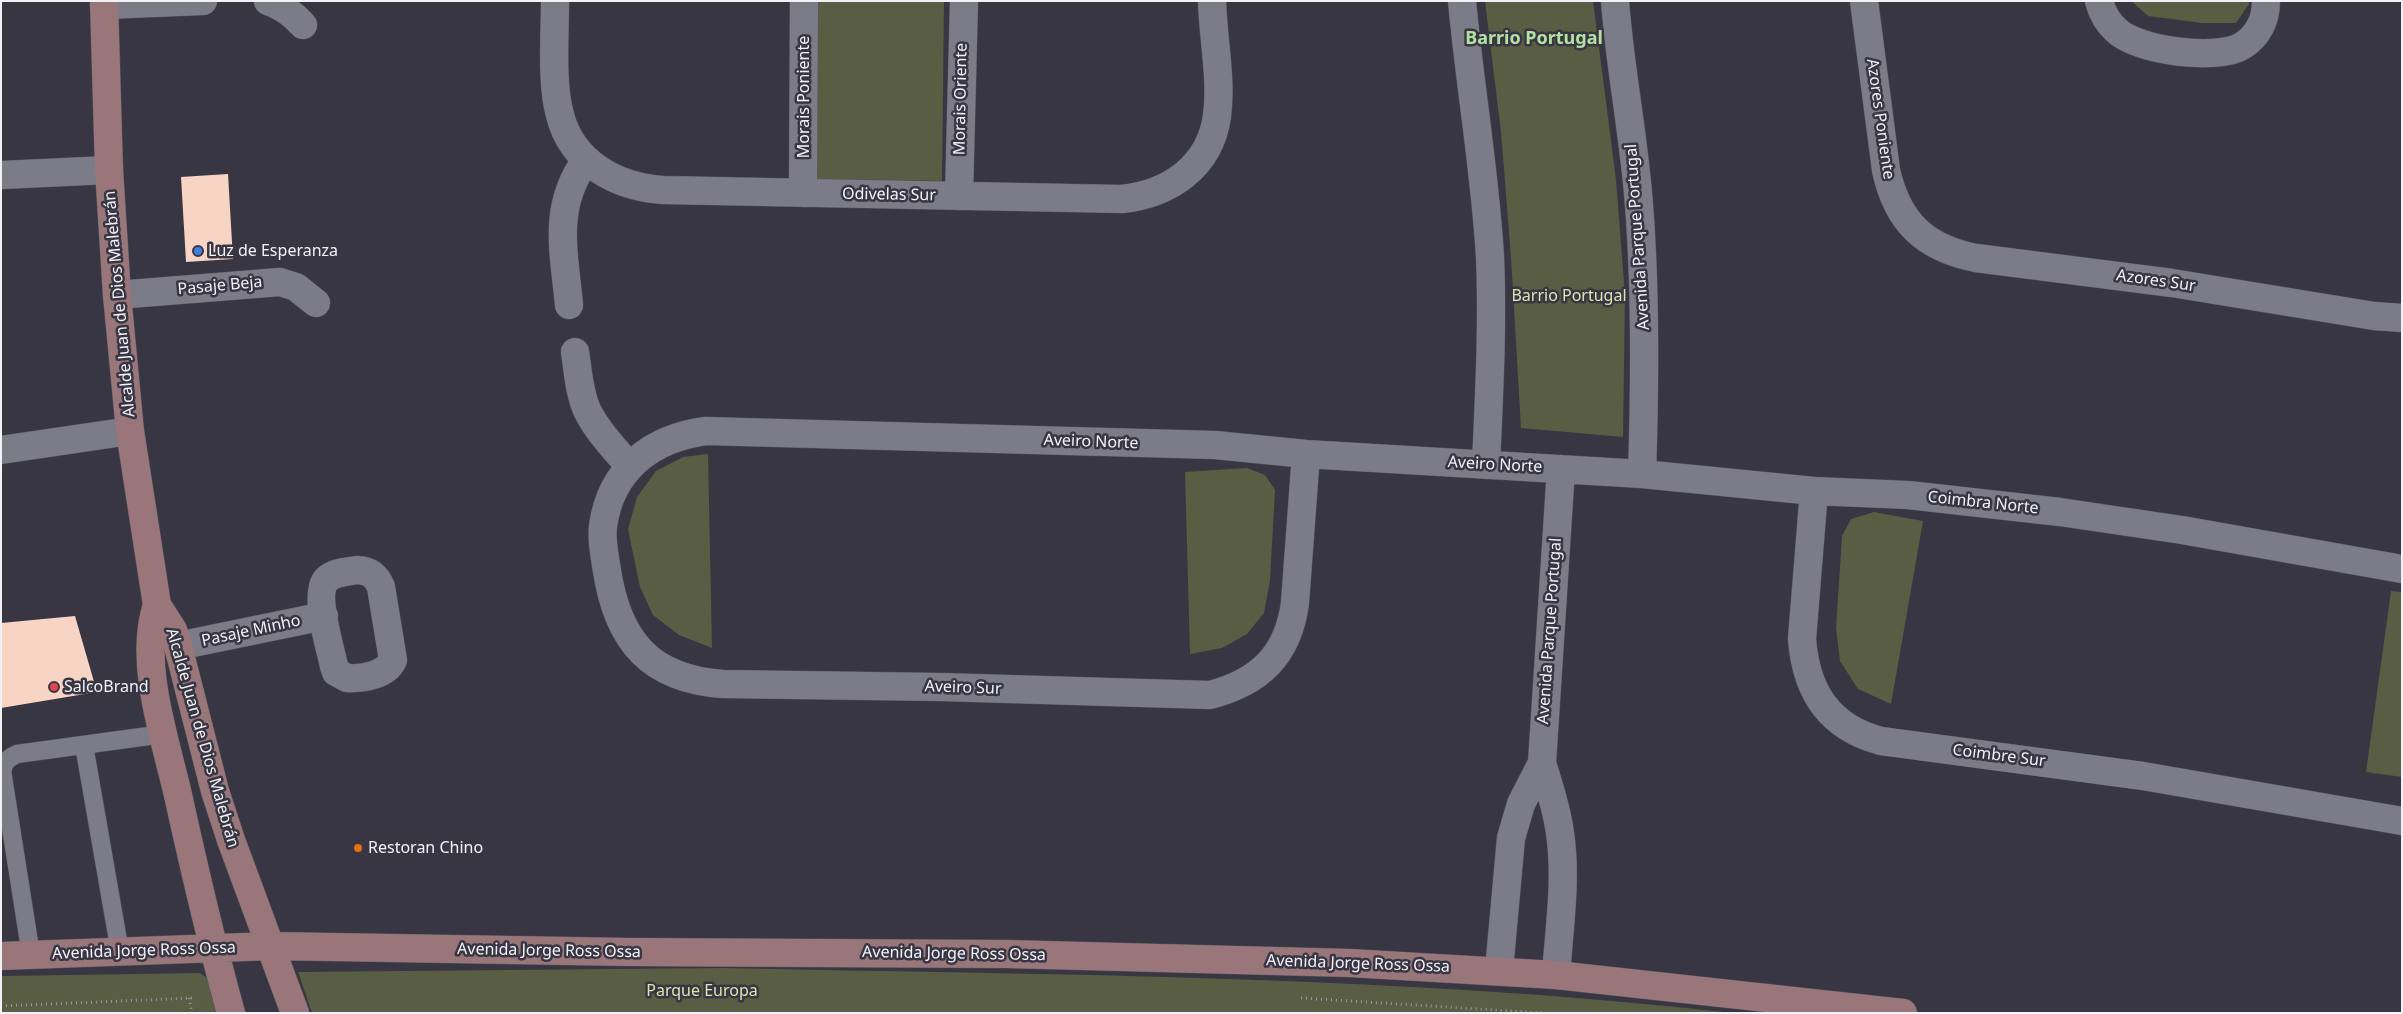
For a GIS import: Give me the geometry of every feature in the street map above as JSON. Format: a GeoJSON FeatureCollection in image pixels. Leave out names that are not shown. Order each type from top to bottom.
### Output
{"type":"FeatureCollection","features":[{"type":"Feature","properties":{"kind":"street"},"geometry":{"type":"LineString","coordinates":[[104,3],[203,1]]}},
{"type":"Feature","properties":{"kind":"street"},"geometry":{"type":"LineString","coordinates":[[268,1],[282,6],[294,14],[303,25]]}},
{"type":"Feature","properties":{"kind":"street","name":"Odivelas Sur"},"geometry":{"type":"LineString","coordinates":[[555,1],[556,93],[560,115],[568,136],[586,160],[614,179],[646,189],[1122,199],[1141,197],[1159,191],[1176,182],[1191,169],[1203,153],[1212,136],[1217,117],[1218,97],[1212,1]]}},
{"type":"Feature","properties":{"kind":"street","name":"Morais Poniente"},"geometry":{"type":"LineString","coordinates":[[803,193],[804,1]]}},
{"type":"Feature","properties":{"kind":"street","name":"Morais Oriente"},"geometry":{"type":"LineString","coordinates":[[959,196],[964,1]]}},
{"type":"Feature","properties":{"kind":"street"},"geometry":{"type":"LineString","coordinates":[[1462,1],[1484,188],[1490,258],[1486,465]]}},
{"type":"Feature","properties":{"kind":"street","name":"Avenida Parque Portugal"},"geometry":{"type":"LineString","coordinates":[[1615,1],[1618,46],[1639,203],[1642,242],[1645,366],[1642,474]]}},
{"type":"Feature","properties":{"kind":"street","name":"Azores Poniente"},"geometry":{"type":"LineString","coordinates":[[1864,1],[1890,192],[1901,212],[1915,230]]}},
{"type":"Feature","properties":{"kind":"street"},"geometry":{"type":"LineString","coordinates":[[2098,1],[2106,18],[2118,32],[2136,41],[2176,51],[2213,53],[2228,52],[2241,47],[2253,38],[2265,16],[2266,1]]}},
{"type":"Feature","properties":{"kind":"street","name":"Alcalde Juan de Dios Malebrán"},"geometry":{"type":"LineString","coordinates":[[104,3],[117,295],[130,431],[157,605],[150,632],[149,650],[163,734],[230,1013]]}},
{"type":"Feature","properties":{"kind":"street"},"geometry":{"type":"LineString","coordinates":[[569,305],[563,212],[568,190],[586,160]]}},
{"type":"Feature","properties":{"kind":"street"},"geometry":{"type":"LineString","coordinates":[[1,176],[110,170]]}},
{"type":"Feature","properties":{"kind":"street","name":"Azores Sur"},"geometry":{"type":"LineString","coordinates":[[1915,230],[1933,244],[1954,254],[1976,258],[2172,283],[2374,316],[2402,318]]}},
{"type":"Feature","properties":{"kind":"street","name":"Pasaje Beja"},"geometry":{"type":"LineString","coordinates":[[117,295],[280,282],[296,287],[316,303]]}},
{"type":"Feature","properties":{"kind":"street"},"geometry":{"type":"LineString","coordinates":[[575,352],[580,387],[587,410],[630,467]]}},
{"type":"Feature","properties":{"kind":"street"},"geometry":{"type":"LineString","coordinates":[[1,450],[130,431]]}},
{"type":"Feature","properties":{"kind":"street","name":"Aveiro Norte"},"geometry":{"type":"LineString","coordinates":[[630,467],[656,445],[672,438],[706,432],[1215,445],[1306,454],[1561,470]]}},
{"type":"Feature","properties":{"kind":"street","name":"Aveiro Sur"},"geometry":{"type":"LineString","coordinates":[[630,467],[616,486],[607,508],[603,528],[614,607],[632,642],[657,665],[688,680],[723,684],[941,687],[1210,695],[1231,690],[1250,680],[1267,667],[1287,637],[1293,621],[1295,603],[1306,454]]}},
{"type":"Feature","properties":{"kind":"street","name":"Avenida Parque Portugal"},"geometry":{"type":"LineString","coordinates":[[1556,975],[1562,882],[1560,834],[1553,798],[1542,763],[1561,470]]}},
{"type":"Feature","properties":{"kind":"street","name":"Coimbra Norte"},"geometry":{"type":"LineString","coordinates":[[1561,470],[1642,474],[1814,490],[1908,495],[2060,512],[2182,530],[2402,569]]}},
{"type":"Feature","properties":{"kind":"street","name":"Coimbre Sur"},"geometry":{"type":"LineString","coordinates":[[1814,490],[1802,638],[1804,663],[1812,686],[1824,706],[1841,723],[1861,736],[1903,744],[2143,776],[2402,821]]}},
{"type":"Feature","properties":{"kind":"street","name":"Alcalde Juan de Dios Malebrán"},"geometry":{"type":"LineString","coordinates":[[157,605],[173,630],[215,791],[295,1013]]}},
{"type":"Feature","properties":{"kind":"street","name":"Pasaje Minho"},"geometry":{"type":"LineString","coordinates":[[178,646],[324,616]]}},
{"type":"Feature","properties":{"kind":"street","name":"Avenida Parque Portugal"},"geometry":{"type":"LineString","coordinates":[[1499,970],[1511,838],[1521,804],[1542,763]]}},
{"type":"Feature","properties":{"kind":"street","name":"Avenida Jorge Ross Ossa"},"geometry":{"type":"LineString","coordinates":[[1,956],[272,946],[639,952],[1007,954],[1350,963],[1499,970],[1556,975],[1904,1013]]}},
{"type":"Feature","properties":{"kind":"lane"},"geometry":{"type":"LineString","coordinates":[[31,955],[2,770],[10,757],[17,754],[163,734]]}},
{"type":"Feature","properties":{"kind":"lane"},"geometry":{"type":"LineString","coordinates":[[84,745],[120,952]]}},
{"type":"Feature","properties":{"kind":"path"},"geometry":{"type":"LineString","coordinates":[[187,1013],[192,1011],[192,1013]]}},
{"type":"Feature","properties":{"kind":"green space"},"geometry":{"type":"Polygon","coordinates":[[[814,1],[944,1],[942,181],[812,179],[814,1]]]}},
{"type":"Feature","properties":{"kind":"green space","name":"Barrio Portugal"},"geometry":{"type":"Polygon","coordinates":[[[1485,1],[1593,1],[1616,180],[1625,295],[1623,437],[1521,428],[1511,257],[1501,132],[1485,1]]]}},
{"type":"Feature","properties":{"kind":"green space"},"geometry":{"type":"Polygon","coordinates":[[[2131,1],[2249,1],[2249,4],[2236,23],[2202,23],[2148,16],[2131,1]]]}},
{"type":"Feature","properties":{"kind":"green space"},"geometry":{"type":"Polygon","coordinates":[[[708,454],[712,648],[679,635],[653,615],[640,587],[628,529],[637,497],[656,471],[683,457],[708,454]]]}},
{"type":"Feature","properties":{"kind":"green space"},"geometry":{"type":"Polygon","coordinates":[[[1247,468],[1265,475],[1275,490],[1270,580],[1264,613],[1247,634],[1222,648],[1190,654],[1185,472],[1247,468]]]}},
{"type":"Feature","properties":{"kind":"green space"},"geometry":{"type":"Polygon","coordinates":[[[1874,512],[1923,521],[1891,704],[1858,689],[1840,661],[1836,628],[1842,536],[1851,519],[1874,512]]]}},
{"type":"Feature","properties":{"kind":"green space"},"geometry":{"type":"Polygon","coordinates":[[[2391,591],[2402,592],[2402,777],[2366,772],[2391,591]]]}},
{"type":"Feature","properties":{"kind":"green space","name":"Parque Europa"},"geometry":{"type":"Polygon","coordinates":[[[723,968],[1102,975],[1355,984],[1607,1000],[1732,1013],[312,1013],[298,972],[723,968]]]}},
{"type":"Feature","properties":{"kind":"green space"},"geometry":{"type":"Polygon","coordinates":[[[200,973],[210,980],[219,1013],[1,1013],[1,976],[200,973]]]}},
{"type":"Feature","properties":{"kind":"building"},"geometry":{"type":"Polygon","coordinates":[[[228,174],[233,259],[186,262],[181,177],[228,174]]]}},
{"type":"Feature","properties":{"kind":"building"},"geometry":{"type":"Polygon","coordinates":[[[75,616],[97,692],[1,708],[1,623],[75,616]]]}},
{"type":"Feature","properties":{"kind":"place","name":"Luz de Esperanza"},"geometry":{"type":"Point","coordinates":[198,251]}},
{"type":"Feature","properties":{"kind":"place","name":"SalcoBrand"},"geometry":{"type":"Point","coordinates":[54,687]}},
{"type":"Feature","properties":{"kind":"place","name":"Restoran Chino"},"geometry":{"type":"Point","coordinates":[358,848]}},
{"type":"Feature","properties":{"kind":"district","name":"Barrio Portugal"},"geometry":{"type":"Point","coordinates":[1534,39]}}]}
